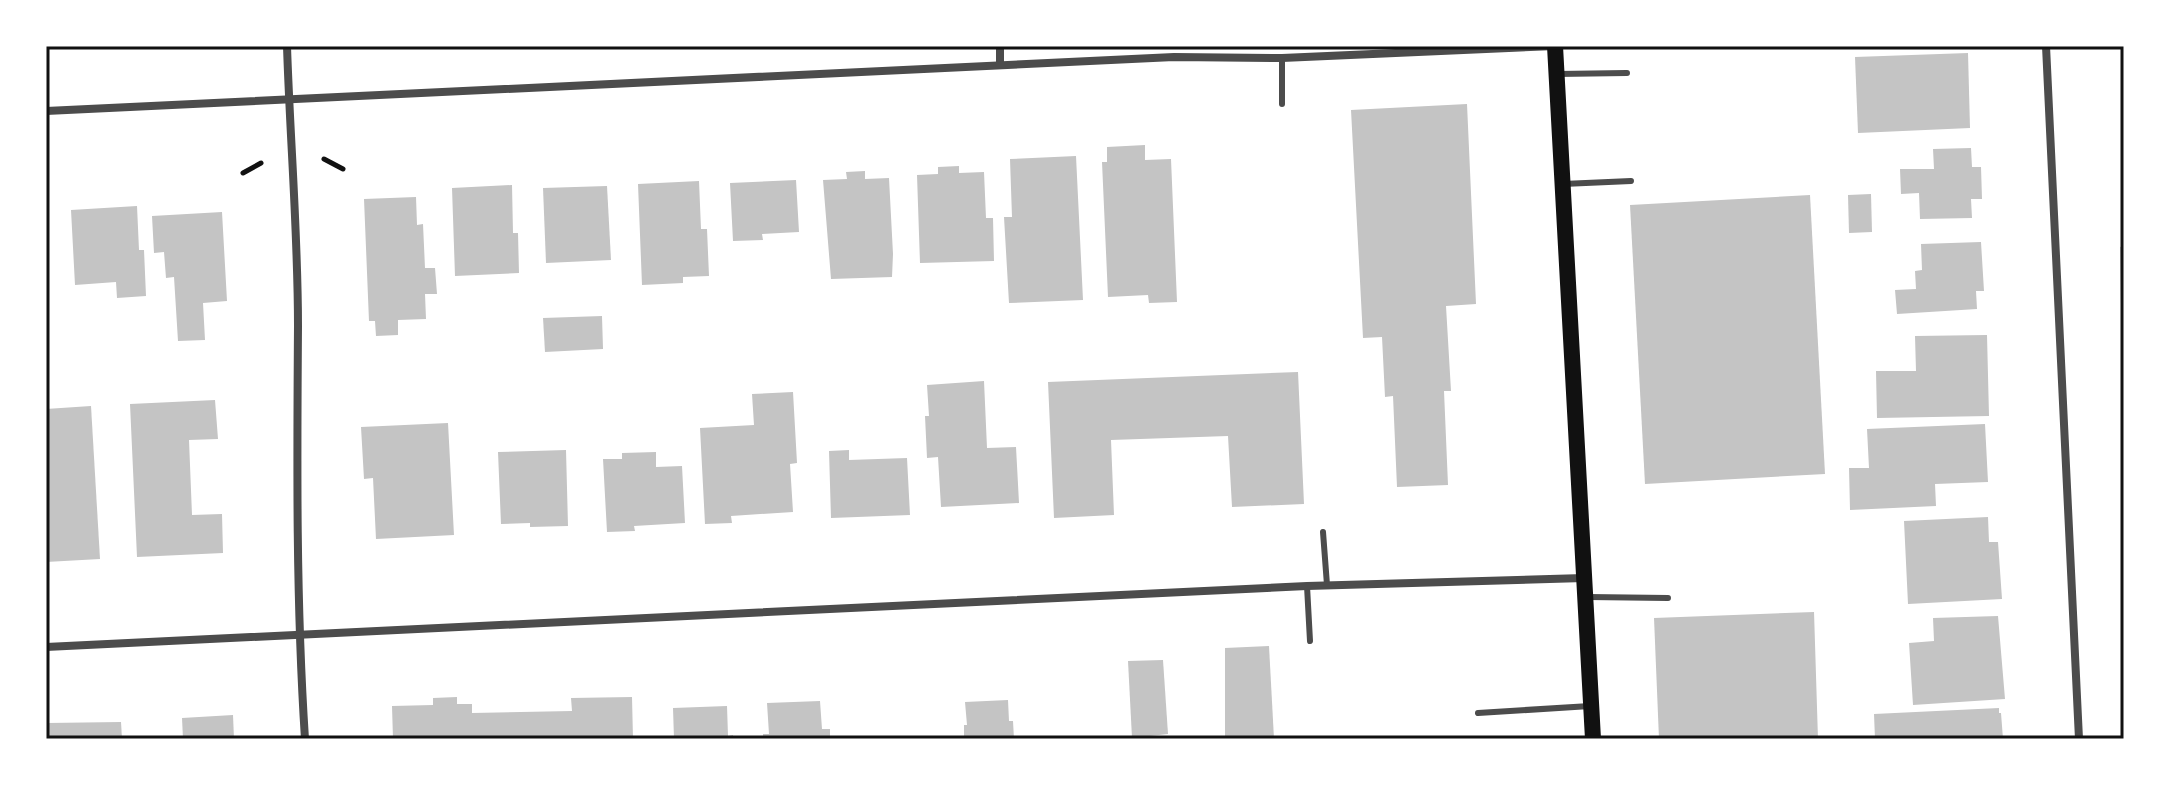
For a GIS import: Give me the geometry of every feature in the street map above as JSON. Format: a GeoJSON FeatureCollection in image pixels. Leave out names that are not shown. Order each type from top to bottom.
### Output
{"type":"FeatureCollection","features":[{"type":"Feature","properties":{"kind":"main road"},"geometry":{"type":"LineString","coordinates":[[1555,46],[1593,739]]}},
{"type":"Feature","properties":{"kind":"street"},"geometry":{"type":"LineString","coordinates":[[287,46],[294,175],[297,295],[295,427],[305,739]]}},
{"type":"Feature","properties":{"kind":"street"},"geometry":{"type":"LineString","coordinates":[[1000,46],[1000,65]]}},
{"type":"Feature","properties":{"kind":"street"},"geometry":{"type":"LineString","coordinates":[[1233,46],[1233,58]]}},
{"type":"Feature","properties":{"kind":"street"},"geometry":{"type":"LineString","coordinates":[[46,111],[1174,57],[1282,58],[1555,46]]}},
{"type":"Feature","properties":{"kind":"street"},"geometry":{"type":"LineString","coordinates":[[2046,46],[2079,739]]}},
{"type":"Feature","properties":{"kind":"street"},"geometry":{"type":"LineString","coordinates":[[46,647],[1327,585],[1584,578]]}},
{"type":"Feature","properties":{"kind":"lane"},"geometry":{"type":"LineString","coordinates":[[1282,58],[1282,104]]}},
{"type":"Feature","properties":{"kind":"lane"},"geometry":{"type":"LineString","coordinates":[[1557,74],[1627,73]]}},
{"type":"Feature","properties":{"kind":"lane"},"geometry":{"type":"LineString","coordinates":[[1563,184],[1631,181]]}},
{"type":"Feature","properties":{"kind":"lane"},"geometry":{"type":"LineString","coordinates":[[1323,532],[1327,585]]}},
{"type":"Feature","properties":{"kind":"lane"},"geometry":{"type":"LineString","coordinates":[[1307,586],[1310,641]]}},
{"type":"Feature","properties":{"kind":"lane"},"geometry":{"type":"LineString","coordinates":[[1585,597],[1668,598]]}},
{"type":"Feature","properties":{"kind":"lane"},"geometry":{"type":"LineString","coordinates":[[1478,713],[1591,706]]}},
{"type":"Feature","properties":{"kind":"path"},"geometry":{"type":"LineString","coordinates":[[324,159],[343,169]]}},
{"type":"Feature","properties":{"kind":"path"},"geometry":{"type":"LineString","coordinates":[[243,173],[261,163]]}},
{"type":"Feature","properties":{"kind":"building"},"geometry":{"type":"Polygon","coordinates":[[[1968,53],[1970,128],[1858,133],[1855,57],[1968,53]]]}},
{"type":"Feature","properties":{"kind":"building"},"geometry":{"type":"Polygon","coordinates":[[[1467,104],[1476,304],[1446,306],[1451,391],[1444,391],[1448,485],[1397,487],[1393,396],[1385,397],[1382,337],[1363,338],[1351,110],[1467,104]]]}},
{"type":"Feature","properties":{"kind":"building"},"geometry":{"type":"Polygon","coordinates":[[[1145,145],[1145,160],[1171,159],[1177,302],[1149,303],[1148,295],[1108,297],[1102,162],[1107,162],[1107,147],[1145,145]]]}},
{"type":"Feature","properties":{"kind":"building"},"geometry":{"type":"Polygon","coordinates":[[[1971,148],[1972,167],[1981,167],[1982,199],[1971,199],[1972,218],[1920,219],[1919,193],[1901,194],[1900,169],[1934,169],[1933,149],[1971,148]]]}},
{"type":"Feature","properties":{"kind":"building"},"geometry":{"type":"Polygon","coordinates":[[[1076,156],[1083,300],[1009,303],[1004,217],[1012,217],[1010,159],[1076,156]]]}},
{"type":"Feature","properties":{"kind":"building"},"geometry":{"type":"Polygon","coordinates":[[[959,166],[959,173],[984,172],[986,218],[993,218],[994,261],[920,263],[917,175],[938,174],[938,167],[959,166]]]}},
{"type":"Feature","properties":{"kind":"building"},"geometry":{"type":"Polygon","coordinates":[[[865,171],[865,179],[889,178],[892,277],[831,279],[823,180],[847,179],[846,172],[865,171]]]}},
{"type":"Feature","properties":{"kind":"building"},"geometry":{"type":"Polygon","coordinates":[[[796,180],[799,232],[762,234],[763,240],[733,241],[730,183],[796,180]]]}},
{"type":"Feature","properties":{"kind":"building"},"geometry":{"type":"Polygon","coordinates":[[[699,181],[701,229],[707,229],[709,276],[683,277],[683,283],[642,285],[638,184],[699,181]]]}},
{"type":"Feature","properties":{"kind":"building"},"geometry":{"type":"Polygon","coordinates":[[[512,185],[513,233],[518,233],[519,273],[455,276],[452,188],[512,185]]]}},
{"type":"Feature","properties":{"kind":"building"},"geometry":{"type":"Polygon","coordinates":[[[607,186],[611,260],[546,263],[543,188],[607,186]]]}},
{"type":"Feature","properties":{"kind":"building"},"geometry":{"type":"Polygon","coordinates":[[[1871,194],[1872,232],[1849,233],[1848,195],[1871,194]]]}},
{"type":"Feature","properties":{"kind":"building"},"geometry":{"type":"Polygon","coordinates":[[[1810,195],[1825,474],[1645,484],[1630,205],[1810,195]]]}},
{"type":"Feature","properties":{"kind":"building"},"geometry":{"type":"Polygon","coordinates":[[[416,197],[417,225],[423,224],[425,268],[435,268],[437,294],[425,294],[426,319],[398,320],[398,335],[376,336],[375,321],[369,321],[364,199],[416,197]]]}},
{"type":"Feature","properties":{"kind":"building"},"geometry":{"type":"Polygon","coordinates":[[[137,206],[139,250],[144,250],[146,296],[117,298],[116,282],[75,285],[71,210],[137,206]]]}},
{"type":"Feature","properties":{"kind":"building"},"geometry":{"type":"Polygon","coordinates":[[[222,212],[227,301],[203,303],[205,340],[178,341],[174,277],[166,278],[164,252],[154,253],[152,216],[222,212]]]}},
{"type":"Feature","properties":{"kind":"building"},"geometry":{"type":"Polygon","coordinates":[[[1981,242],[1984,291],[1976,291],[1977,309],[1897,314],[1895,290],[1916,289],[1915,271],[1922,270],[1921,244],[1981,242]]]}},
{"type":"Feature","properties":{"kind":"building"},"geometry":{"type":"Polygon","coordinates":[[[2124,246],[2124,304],[2121,304],[2120,247],[2124,246]]]}},
{"type":"Feature","properties":{"kind":"building"},"geometry":{"type":"Polygon","coordinates":[[[602,316],[603,349],[545,352],[543,318],[602,316]]]}},
{"type":"Feature","properties":{"kind":"building"},"geometry":{"type":"Polygon","coordinates":[[[1987,335],[1989,416],[1877,418],[1876,371],[1916,371],[1915,336],[1987,335]]]}},
{"type":"Feature","properties":{"kind":"building"},"geometry":{"type":"Polygon","coordinates":[[[1298,372],[1304,504],[1232,507],[1228,436],[1111,440],[1114,515],[1054,518],[1048,382],[1298,372]]]}},
{"type":"Feature","properties":{"kind":"building"},"geometry":{"type":"Polygon","coordinates":[[[984,381],[987,448],[1016,447],[1019,503],[941,507],[938,457],[927,458],[927,385],[984,381]]]}},
{"type":"Feature","properties":{"kind":"building"},"geometry":{"type":"Polygon","coordinates":[[[793,392],[797,463],[790,464],[793,512],[731,516],[732,523],[705,524],[700,428],[754,425],[752,394],[793,392]]]}},
{"type":"Feature","properties":{"kind":"building"},"geometry":{"type":"Polygon","coordinates":[[[215,400],[218,439],[189,440],[192,515],[222,514],[223,553],[137,557],[130,404],[215,400]]]}},
{"type":"Feature","properties":{"kind":"building"},"geometry":{"type":"Polygon","coordinates":[[[91,406],[100,559],[46,562],[46,409],[91,406]]]}},
{"type":"Feature","properties":{"kind":"building"},"geometry":{"type":"Polygon","coordinates":[[[448,423],[454,535],[376,539],[373,478],[364,479],[361,427],[448,423]]]}},
{"type":"Feature","properties":{"kind":"building"},"geometry":{"type":"Polygon","coordinates":[[[1985,424],[1988,482],[1935,484],[1936,506],[1850,510],[1849,468],[1869,468],[1867,429],[1985,424]]]}},
{"type":"Feature","properties":{"kind":"building"},"geometry":{"type":"Polygon","coordinates":[[[566,450],[568,526],[501,524],[498,452],[566,450]]]}},
{"type":"Feature","properties":{"kind":"building"},"geometry":{"type":"Polygon","coordinates":[[[849,450],[849,460],[907,458],[910,515],[831,518],[829,451],[849,450]]]}},
{"type":"Feature","properties":{"kind":"building"},"geometry":{"type":"Polygon","coordinates":[[[656,452],[656,467],[682,466],[685,523],[634,526],[635,531],[607,532],[603,459],[622,459],[622,453],[656,452]]]}},
{"type":"Feature","properties":{"kind":"building"},"geometry":{"type":"Polygon","coordinates":[[[1988,517],[1989,542],[1998,542],[2002,599],[1908,604],[1904,521],[1988,517]]]}},
{"type":"Feature","properties":{"kind":"building"},"geometry":{"type":"Polygon","coordinates":[[[1814,612],[1818,739],[1659,739],[1654,618],[1814,612]]]}},
{"type":"Feature","properties":{"kind":"building"},"geometry":{"type":"Polygon","coordinates":[[[1998,616],[2005,699],[1913,705],[1909,643],[1934,641],[1933,618],[1998,616]]]}},
{"type":"Feature","properties":{"kind":"building"},"geometry":{"type":"Polygon","coordinates":[[[1269,646],[1274,739],[1225,739],[1225,648],[1269,646]]]}},
{"type":"Feature","properties":{"kind":"building"},"geometry":{"type":"Polygon","coordinates":[[[1163,660],[1168,734],[1132,738],[1128,661],[1163,660]]]}},
{"type":"Feature","properties":{"kind":"building"},"geometry":{"type":"Polygon","coordinates":[[[457,697],[457,704],[472,704],[472,713],[572,711],[571,698],[632,697],[633,739],[393,739],[392,706],[433,705],[433,698],[457,697]]]}},
{"type":"Feature","properties":{"kind":"building"},"geometry":{"type":"Polygon","coordinates":[[[1008,700],[1014,739],[964,739],[964,725],[967,725],[965,702],[1008,700]]]}},
{"type":"Feature","properties":{"kind":"building"},"geometry":{"type":"Polygon","coordinates":[[[820,701],[822,729],[830,729],[830,739],[763,739],[763,734],[769,734],[767,703],[820,701]]]}},
{"type":"Feature","properties":{"kind":"building"},"geometry":{"type":"Polygon","coordinates":[[[727,706],[728,736],[733,735],[733,739],[674,739],[673,708],[727,706]]]}},
{"type":"Feature","properties":{"kind":"building"},"geometry":{"type":"Polygon","coordinates":[[[1999,708],[2003,739],[1875,739],[1874,714],[1999,708]]]}},
{"type":"Feature","properties":{"kind":"building"},"geometry":{"type":"Polygon","coordinates":[[[233,715],[234,739],[183,739],[182,718],[233,715]]]}},
{"type":"Feature","properties":{"kind":"building"},"geometry":{"type":"Polygon","coordinates":[[[121,722],[122,739],[47,739],[47,723],[121,722]]]}}]}
